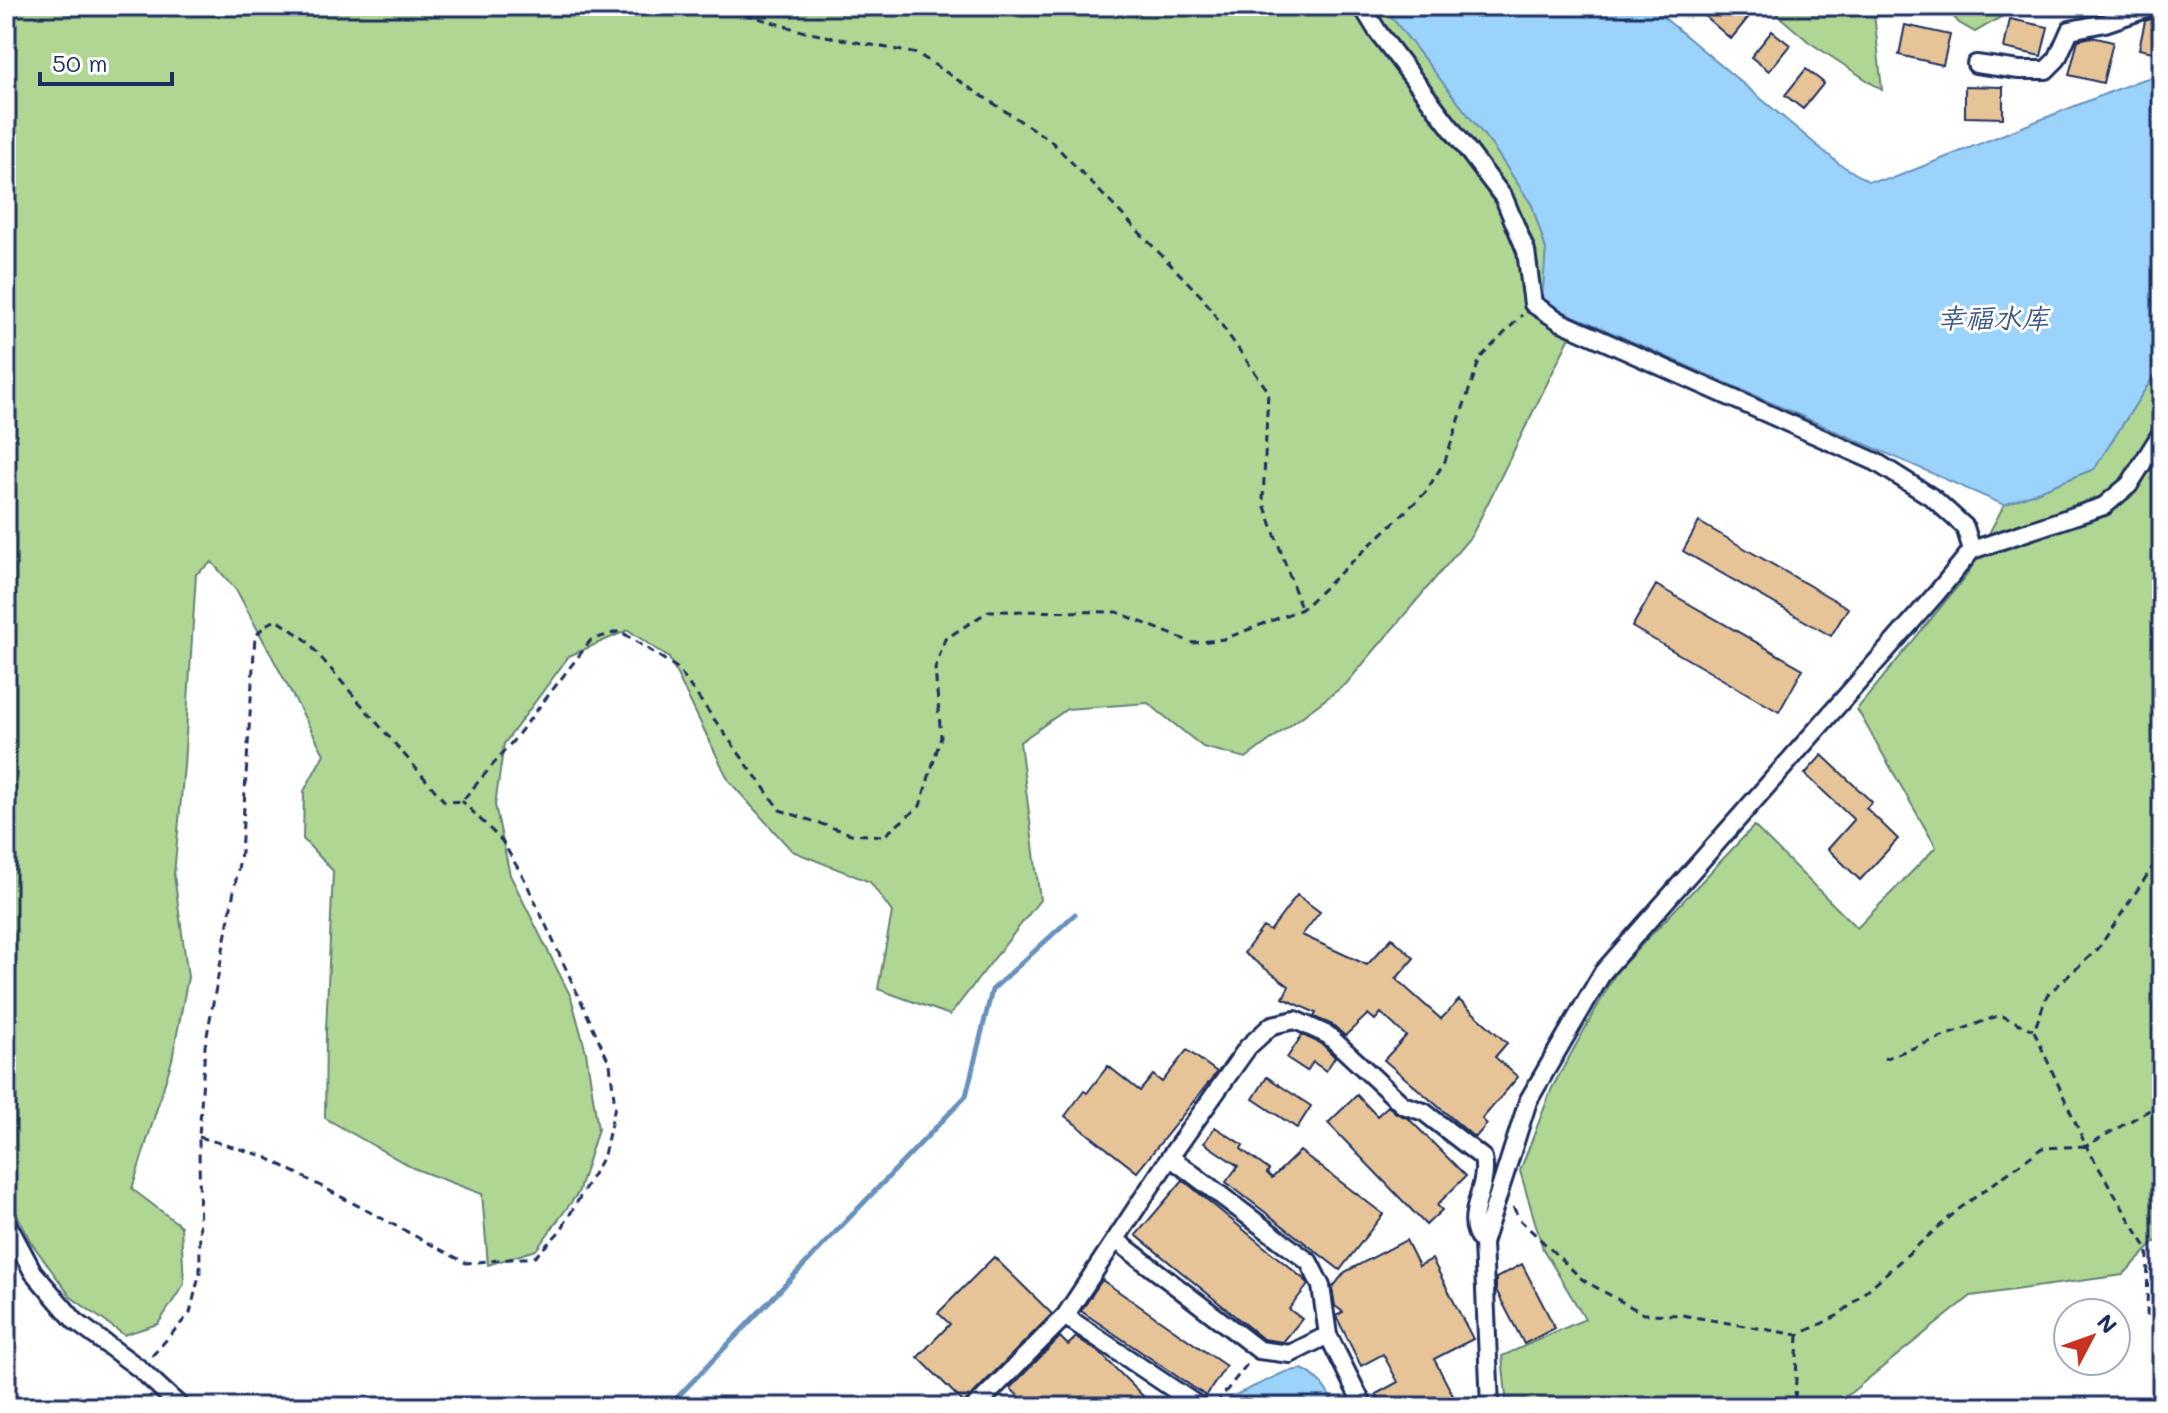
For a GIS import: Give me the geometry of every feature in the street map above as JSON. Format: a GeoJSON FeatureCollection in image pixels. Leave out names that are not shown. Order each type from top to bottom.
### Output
{"type":"FeatureCollection","features":[{"type":"Feature","properties":{"kind":"street"},"geometry":{"type":"LineString","coordinates":[[1362,6],[1378,32],[1504,198],[1526,251],[1533,304],[1561,322],[1876,462],[1933,498],[1955,517],[1965,527],[1972,550]]}},
{"type":"Feature","properties":{"kind":"street"},"geometry":{"type":"LineString","coordinates":[[1976,64],[2046,70],[2057,59],[2070,30],[2105,23],[2155,6]]}},
{"type":"Feature","properties":{"kind":"street"},"geometry":{"type":"LineString","coordinates":[[1490,1407],[1483,1243],[1528,1101],[1603,972],[1972,550],[2104,506],[2129,485],[2162,432]]}},
{"type":"Feature","properties":{"kind":"street"},"geometry":{"type":"LineString","coordinates":[[975,1407],[1065,1316],[1170,1157],[1248,1047],[1272,1025],[1295,1020],[1328,1035],[1403,1105],[1424,1112],[1483,1158],[1487,1173],[1472,1223],[1476,1236],[1483,1243]]}},
{"type":"Feature","properties":{"kind":"street"},"geometry":{"type":"LineString","coordinates":[[1170,1157],[1309,1262],[1321,1286],[1328,1335],[1364,1407]]}},
{"type":"Feature","properties":{"kind":"street"},"geometry":{"type":"LineString","coordinates":[[6,1221],[33,1272],[75,1321],[140,1369],[181,1407]]}},
{"type":"Feature","properties":{"kind":"street"},"geometry":{"type":"LineString","coordinates":[[1116,1240],[1259,1350],[1290,1354],[1328,1335]]}},
{"type":"Feature","properties":{"kind":"street"},"geometry":{"type":"LineString","coordinates":[[1065,1316],[1200,1407]]}},
{"type":"Feature","properties":{"kind":"path"},"geometry":{"type":"LineString","coordinates":[[718,6],[805,32],[918,54],[1051,141],[1202,297],[1268,391],[1263,501],[1302,609]]}},
{"type":"Feature","properties":{"kind":"path"},"geometry":{"type":"LineString","coordinates":[[140,1369],[190,1313],[200,1272],[199,1137],[205,1046],[241,853],[255,637],[265,625],[277,620],[305,639],[445,802],[462,801],[591,640],[620,631],[677,668],[780,810],[851,834],[884,836],[920,806],[941,737],[935,669],[945,639],[989,611],[1117,612],[1193,643],[1224,639],[1302,609],[1425,493],[1445,461],[1480,358],[1533,304]]}},
{"type":"Feature","properties":{"kind":"path"},"geometry":{"type":"LineString","coordinates":[[199,1137],[264,1156],[466,1263],[535,1257],[561,1230],[604,1155],[615,1106],[610,1064],[525,880],[502,841],[462,801]]}},
{"type":"Feature","properties":{"kind":"path"},"geometry":{"type":"LineString","coordinates":[[2034,1031],[2047,995],[2098,949],[2162,853]]}},
{"type":"Feature","properties":{"kind":"path"},"geometry":{"type":"LineString","coordinates":[[1884,1059],[2000,1015],[2034,1031],[2086,1146],[2148,1251],[2147,1316]]}},
{"type":"Feature","properties":{"kind":"path"},"geometry":{"type":"LineString","coordinates":[[1501,1186],[1521,1221],[1583,1280],[1644,1314],[1682,1315],[1798,1335],[1839,1315],[1959,1209],[2042,1148],[2086,1146],[2162,1103]]}},
{"type":"Feature","properties":{"kind":"path"},"geometry":{"type":"LineString","coordinates":[[1798,1335],[1795,1400],[1799,1407]]}},
{"type":"Feature","properties":{"kind":"path"},"geometry":{"type":"LineString","coordinates":[[1213,1407],[1259,1350]]}},
{"type":"Feature","properties":{"kind":"green space"},"geometry":{"type":"Polygon","coordinates":[[[6,6],[1383,6],[1494,148],[1532,205],[1546,249],[1543,302],[1579,319],[1472,535],[1346,684],[1246,758],[1203,747],[1148,703],[1067,709],[1020,742],[1040,900],[950,1015],[878,989],[892,912],[870,882],[792,851],[729,781],[669,658],[628,630],[569,656],[504,744],[495,805],[510,875],[571,997],[586,1052],[598,1129],[578,1193],[536,1250],[488,1265],[482,1194],[413,1168],[325,1118],[333,871],[303,839],[304,791],[324,754],[237,591],[212,562],[196,574],[174,875],[188,977],[172,1060],[132,1189],[181,1226],[184,1284],[158,1324],[124,1335],[71,1297],[30,1241],[6,1192],[6,6]]]}},
{"type":"Feature","properties":{"kind":"green space"},"geometry":{"type":"Polygon","coordinates":[[[1767,6],[1881,6],[1874,12],[1882,90],[1809,42],[1767,6]]]}},
{"type":"Feature","properties":{"kind":"green space"},"geometry":{"type":"Polygon","coordinates":[[[1944,6],[2020,6],[1975,32],[1959,23],[1944,6]]]}},
{"type":"Feature","properties":{"kind":"green space"},"geometry":{"type":"Polygon","coordinates":[[[2162,363],[2162,1235],[2123,1275],[1971,1296],[1833,1407],[1507,1407],[1502,1356],[1585,1319],[1543,1249],[1520,1171],[1552,1088],[1617,971],[1754,826],[1857,928],[1936,847],[1857,709],[1967,575],[2004,505],[2094,469],[2162,363]]]}},
{"type":"Feature","properties":{"kind":"water","name":"幸福水库"},"geometry":{"type":"Polygon","coordinates":[[[1383,6],[1650,6],[1838,163],[1868,181],[1891,179],[2162,74],[2162,363],[2094,469],[2004,505],[1542,302],[1546,249],[1532,205],[1494,148],[1383,6]]]}},
{"type":"Feature","properties":{"kind":"water"},"geometry":{"type":"Polygon","coordinates":[[[1302,1369],[1318,1380],[1336,1407],[1225,1407],[1229,1398],[1285,1372],[1302,1369]]]}},
{"type":"Feature","properties":{"kind":"building"},"geometry":{"type":"Polygon","coordinates":[[[1693,6],[1743,6],[1752,13],[1731,39],[1693,6]]]}},
{"type":"Feature","properties":{"kind":"building"},"geometry":{"type":"Polygon","coordinates":[[[2154,18],[2162,20],[2162,54],[2139,49],[2145,21],[2154,18]]]}},
{"type":"Feature","properties":{"kind":"building"},"geometry":{"type":"Polygon","coordinates":[[[2010,19],[2048,27],[2041,56],[2004,48],[2010,19]]]}},
{"type":"Feature","properties":{"kind":"building"},"geometry":{"type":"Polygon","coordinates":[[[1905,25],[1950,35],[1943,65],[1899,55],[1905,25]]]}},
{"type":"Feature","properties":{"kind":"building"},"geometry":{"type":"Polygon","coordinates":[[[1772,31],[1790,45],[1769,71],[1751,57],[1772,31]]]}},
{"type":"Feature","properties":{"kind":"building"},"geometry":{"type":"Polygon","coordinates":[[[2092,37],[2113,42],[2103,83],[2069,75],[2078,40],[2092,37]]]}},
{"type":"Feature","properties":{"kind":"building"},"geometry":{"type":"Polygon","coordinates":[[[1806,69],[1824,83],[1803,109],[1785,95],[1806,69]]]}},
{"type":"Feature","properties":{"kind":"building"},"geometry":{"type":"Polygon","coordinates":[[[1965,86],[2003,87],[2003,118],[1965,117],[1965,86]]]}},
{"type":"Feature","properties":{"kind":"building"},"geometry":{"type":"Polygon","coordinates":[[[1699,522],[1848,608],[1831,636],[1683,551],[1699,522]]]}},
{"type":"Feature","properties":{"kind":"building"},"geometry":{"type":"Polygon","coordinates":[[[1656,585],[1803,669],[1779,712],[1632,627],[1656,585]]]}},
{"type":"Feature","properties":{"kind":"building"},"geometry":{"type":"Polygon","coordinates":[[[1822,755],[1872,802],[1866,808],[1898,839],[1860,880],[1828,849],[1854,820],[1805,774],[1822,755]]]}},
{"type":"Feature","properties":{"kind":"building"},"geometry":{"type":"Polygon","coordinates":[[[1297,895],[1320,912],[1302,935],[1367,965],[1392,938],[1414,958],[1396,979],[1441,1019],[1459,1000],[1507,1043],[1495,1057],[1518,1077],[1482,1119],[1487,1124],[1475,1138],[1384,1060],[1406,1036],[1381,1013],[1375,1020],[1368,1014],[1345,1036],[1333,1025],[1314,1017],[1316,1013],[1283,998],[1289,986],[1244,953],[1263,927],[1270,931],[1297,895]]]}},
{"type":"Feature","properties":{"kind":"building"},"geometry":{"type":"Polygon","coordinates":[[[1302,1035],[1322,1044],[1335,1057],[1326,1071],[1313,1062],[1307,1071],[1287,1058],[1302,1035]]]}},
{"type":"Feature","properties":{"kind":"building"},"geometry":{"type":"Polygon","coordinates":[[[1187,1050],[1217,1072],[1137,1172],[1065,1116],[1108,1066],[1140,1091],[1153,1075],[1162,1082],[1187,1050]]]}},
{"type":"Feature","properties":{"kind":"building"},"geometry":{"type":"Polygon","coordinates":[[[1267,1077],[1311,1106],[1297,1128],[1253,1099],[1267,1077]]]}},
{"type":"Feature","properties":{"kind":"building"},"geometry":{"type":"Polygon","coordinates":[[[1357,1095],[1377,1116],[1388,1106],[1409,1119],[1466,1176],[1437,1205],[1442,1210],[1426,1225],[1328,1123],[1357,1095]]]}},
{"type":"Feature","properties":{"kind":"building"},"geometry":{"type":"Polygon","coordinates":[[[1215,1127],[1243,1145],[1241,1149],[1269,1170],[1267,1173],[1272,1178],[1300,1151],[1383,1214],[1340,1270],[1226,1182],[1238,1166],[1204,1143],[1215,1127]]]}},
{"type":"Feature","properties":{"kind":"building"},"geometry":{"type":"Polygon","coordinates":[[[1183,1180],[1306,1281],[1308,1285],[1289,1309],[1302,1319],[1283,1342],[1263,1339],[1136,1235],[1183,1180]]]}},
{"type":"Feature","properties":{"kind":"building"},"geometry":{"type":"Polygon","coordinates":[[[1406,1240],[1419,1266],[1432,1259],[1473,1339],[1434,1359],[1459,1407],[1383,1407],[1376,1394],[1398,1382],[1383,1354],[1361,1366],[1336,1316],[1343,1312],[1335,1306],[1332,1288],[1345,1272],[1406,1240]]]}},
{"type":"Feature","properties":{"kind":"building"},"geometry":{"type":"Polygon","coordinates":[[[994,1257],[1052,1314],[964,1403],[918,1357],[950,1324],[938,1313],[994,1257]]]}},
{"type":"Feature","properties":{"kind":"building"},"geometry":{"type":"Polygon","coordinates":[[[1522,1264],[1555,1328],[1524,1344],[1496,1290],[1496,1278],[1522,1264]]]}},
{"type":"Feature","properties":{"kind":"building"},"geometry":{"type":"Polygon","coordinates":[[[1102,1280],[1226,1366],[1206,1396],[1081,1311],[1102,1280]]]}},
{"type":"Feature","properties":{"kind":"building"},"geometry":{"type":"Polygon","coordinates":[[[1060,1337],[1068,1345],[1076,1337],[1100,1353],[1154,1407],[1030,1407],[1010,1388],[1060,1337]]]}},
{"type":"Feature","properties":{"kind":"waterway"},"geometry":{"type":"LineString","coordinates":[[668,1407],[966,1096],[992,990],[1075,914]]}}]}
